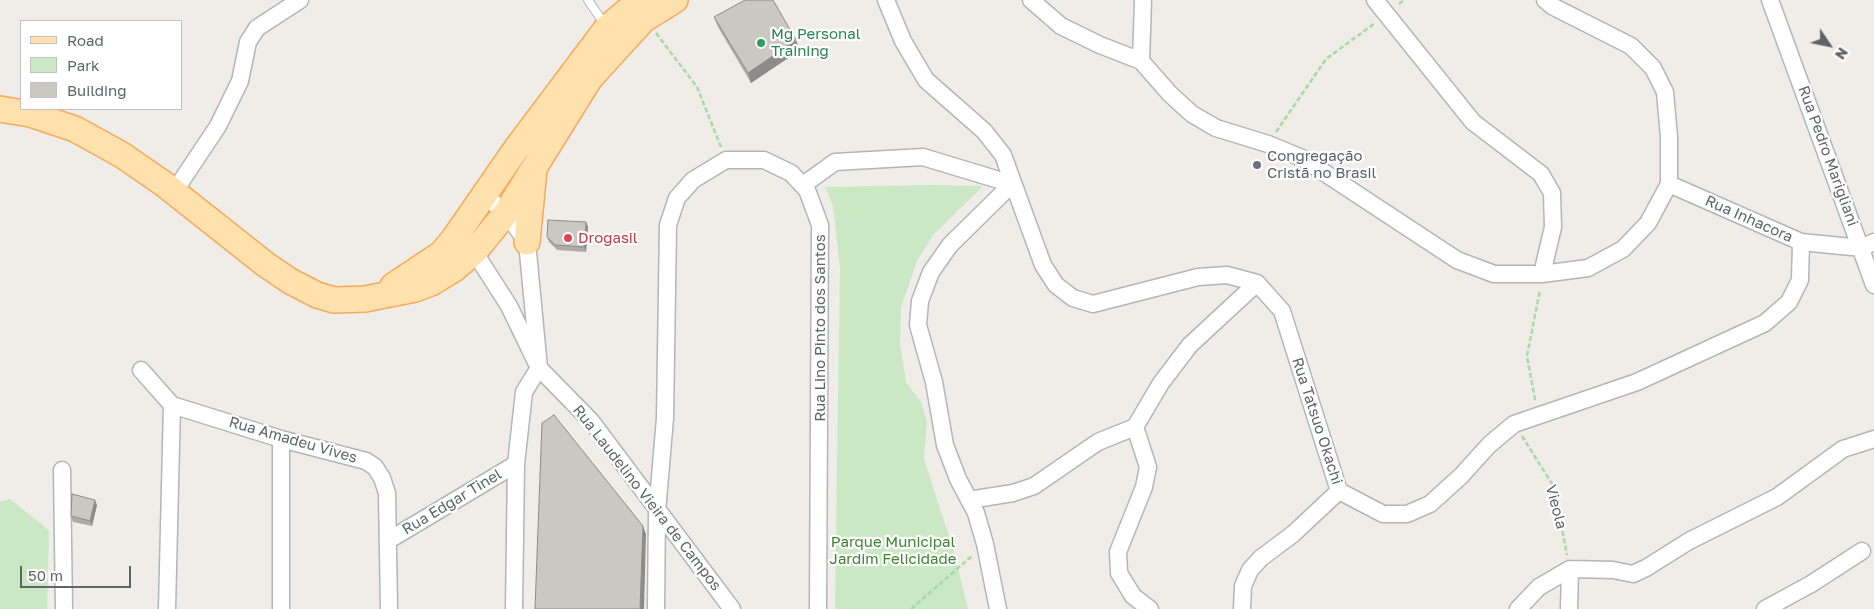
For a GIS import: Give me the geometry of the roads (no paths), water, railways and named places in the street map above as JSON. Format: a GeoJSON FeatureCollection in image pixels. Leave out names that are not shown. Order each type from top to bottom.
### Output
{"type":"FeatureCollection","features":[{"type":"Feature","properties":{"kind":"main road"},"geometry":{"type":"LineString","coordinates":[[376,296],[441,254],[484,195],[614,36],[642,10],[675,0]]}},
{"type":"Feature","properties":{"kind":"main road"},"geometry":{"type":"LineString","coordinates":[[0,109],[30,114],[74,130],[122,155],[174,192],[265,264],[290,281],[317,295],[334,300],[350,301],[415,289],[431,283],[454,269],[474,252],[506,212],[590,78],[614,36]]}},
{"type":"Feature","properties":{"kind":"main road"},"geometry":{"type":"LineString","coordinates":[[527,242],[535,163]]}},
{"type":"Feature","properties":{"kind":"street"},"geometry":{"type":"LineString","coordinates":[[174,192],[218,126],[240,81],[248,42],[257,28],[300,0]]}},
{"type":"Feature","properties":{"kind":"street"},"geometry":{"type":"LineString","coordinates":[[886,0],[904,41],[926,80],[984,131],[1003,155],[1043,265],[1056,284],[1073,298],[1093,304],[1198,278],[1227,274],[1257,283]]}},
{"type":"Feature","properties":{"kind":"street"},"geometry":{"type":"LineString","coordinates":[[1031,0],[1061,26],[1100,45],[1141,61],[1170,94],[1192,114],[1216,128],[1268,144],[1302,158],[1457,260],[1494,274],[1542,274],[1588,268],[1623,249],[1648,223],[1669,184],[1669,137],[1665,92],[1653,68],[1631,46],[1552,6],[1545,0]]}},
{"type":"Feature","properties":{"kind":"street"},"geometry":{"type":"LineString","coordinates":[[1141,61],[1143,0]]}},
{"type":"Feature","properties":{"kind":"street"},"geometry":{"type":"LineString","coordinates":[[1375,0],[1473,122],[1541,174],[1552,193],[1553,227],[1542,274]]}},
{"type":"Feature","properties":{"kind":"street","name":"Rua Pedro Marigliani"},"geometry":{"type":"LineString","coordinates":[[1770,0],[1868,245],[1874,285]]}},
{"type":"Feature","properties":{"kind":"street"},"geometry":{"type":"LineString","coordinates":[[803,185],[835,162],[924,157],[1012,184]]}},
{"type":"Feature","properties":{"kind":"street","name":"Rua Lino Pinto dos Santos"},"geometry":{"type":"LineString","coordinates":[[657,512],[665,418],[668,225],[677,198],[693,180],[726,160],[764,160],[790,173],[803,185],[807,190],[820,225],[818,609]]}},
{"type":"Feature","properties":{"kind":"street"},"geometry":{"type":"LineString","coordinates":[[998,609],[985,544],[969,500],[945,445],[934,382],[918,325],[920,301],[930,272],[950,245],[1012,184]]}},
{"type":"Feature","properties":{"kind":"street","name":"Rua Inhacora"},"geometry":{"type":"LineString","coordinates":[[1669,184],[1801,242],[1868,245]]}},
{"type":"Feature","properties":{"kind":"street"},"geometry":{"type":"LineString","coordinates":[[484,195],[506,212],[527,242],[539,368],[524,392],[516,464],[514,609]]}},
{"type":"Feature","properties":{"kind":"street","name":"Rua Laudelino Vieira de Campos"},"geometry":{"type":"LineString","coordinates":[[463,225],[474,252],[509,306],[539,368],[591,421],[657,512],[732,609]]}},
{"type":"Feature","properties":{"kind":"street","name":"Rua Tatsuo Okachi"},"geometry":{"type":"LineString","coordinates":[[1257,283],[1282,311],[1339,491],[1383,514],[1407,514],[1430,504],[1461,476],[1489,445],[1514,424],[1637,382],[1765,323],[1789,302],[1800,280],[1801,242]]}},
{"type":"Feature","properties":{"kind":"street"},"geometry":{"type":"LineString","coordinates":[[969,500],[1013,493],[1034,486],[1098,442],[1135,427],[1161,383],[1190,345],[1257,283]]}},
{"type":"Feature","properties":{"kind":"street"},"geometry":{"type":"LineString","coordinates":[[141,370],[172,405],[167,609]]}},
{"type":"Feature","properties":{"kind":"street","name":"Rua Amadeu Vives"},"geometry":{"type":"LineString","coordinates":[[172,405],[281,439],[366,461],[375,468],[382,478],[387,494],[390,609]]}},
{"type":"Feature","properties":{"kind":"street"},"geometry":{"type":"LineString","coordinates":[[1135,427],[1148,467],[1144,487],[1118,552],[1119,573],[1133,596],[1150,609]]}},
{"type":"Feature","properties":{"kind":"street"},"geometry":{"type":"LineString","coordinates":[[281,439],[281,609]]}},
{"type":"Feature","properties":{"kind":"street"},"geometry":{"type":"LineString","coordinates":[[1518,609],[1539,587],[1570,569],[1613,570],[1633,574],[1646,568],[1689,541],[1777,497],[1842,450],[1874,439]]}},
{"type":"Feature","properties":{"kind":"street","name":"Rua Edgar Tinel"},"geometry":{"type":"LineString","coordinates":[[389,540],[516,464]]}},
{"type":"Feature","properties":{"kind":"street"},"geometry":{"type":"LineString","coordinates":[[62,470],[64,609]]}},
{"type":"Feature","properties":{"kind":"street"},"geometry":{"type":"LineString","coordinates":[[1242,609],[1243,586],[1250,570],[1261,558],[1293,534],[1339,491]]}},
{"type":"Feature","properties":{"kind":"street"},"geometry":{"type":"LineString","coordinates":[[656,609],[657,512]]}},
{"type":"Feature","properties":{"kind":"street"},"geometry":{"type":"LineString","coordinates":[[1765,609],[1811,584],[1862,551]]}},
{"type":"Feature","properties":{"kind":"street"},"geometry":{"type":"LineString","coordinates":[[1569,609],[1570,569]]}},
{"type":"Feature","properties":{"kind":"lane"},"geometry":{"type":"LineString","coordinates":[[588,0],[614,36]]}},
{"type":"Feature","properties":{"kind":"place","name":"Mg Personal Training"},"geometry":{"type":"Point","coordinates":[761,43]}},
{"type":"Feature","properties":{"kind":"place","name":"Congregação Cristã no Brasil"},"geometry":{"type":"Point","coordinates":[1257,165]}},
{"type":"Feature","properties":{"kind":"place","name":"Drogasil"},"geometry":{"type":"Point","coordinates":[568,238]}},
{"type":"Feature","properties":{"kind":"park label","name":"Parque Municipal Jardim Felicidade"},"geometry":{"type":"Point","coordinates":[893,550]}}]}
